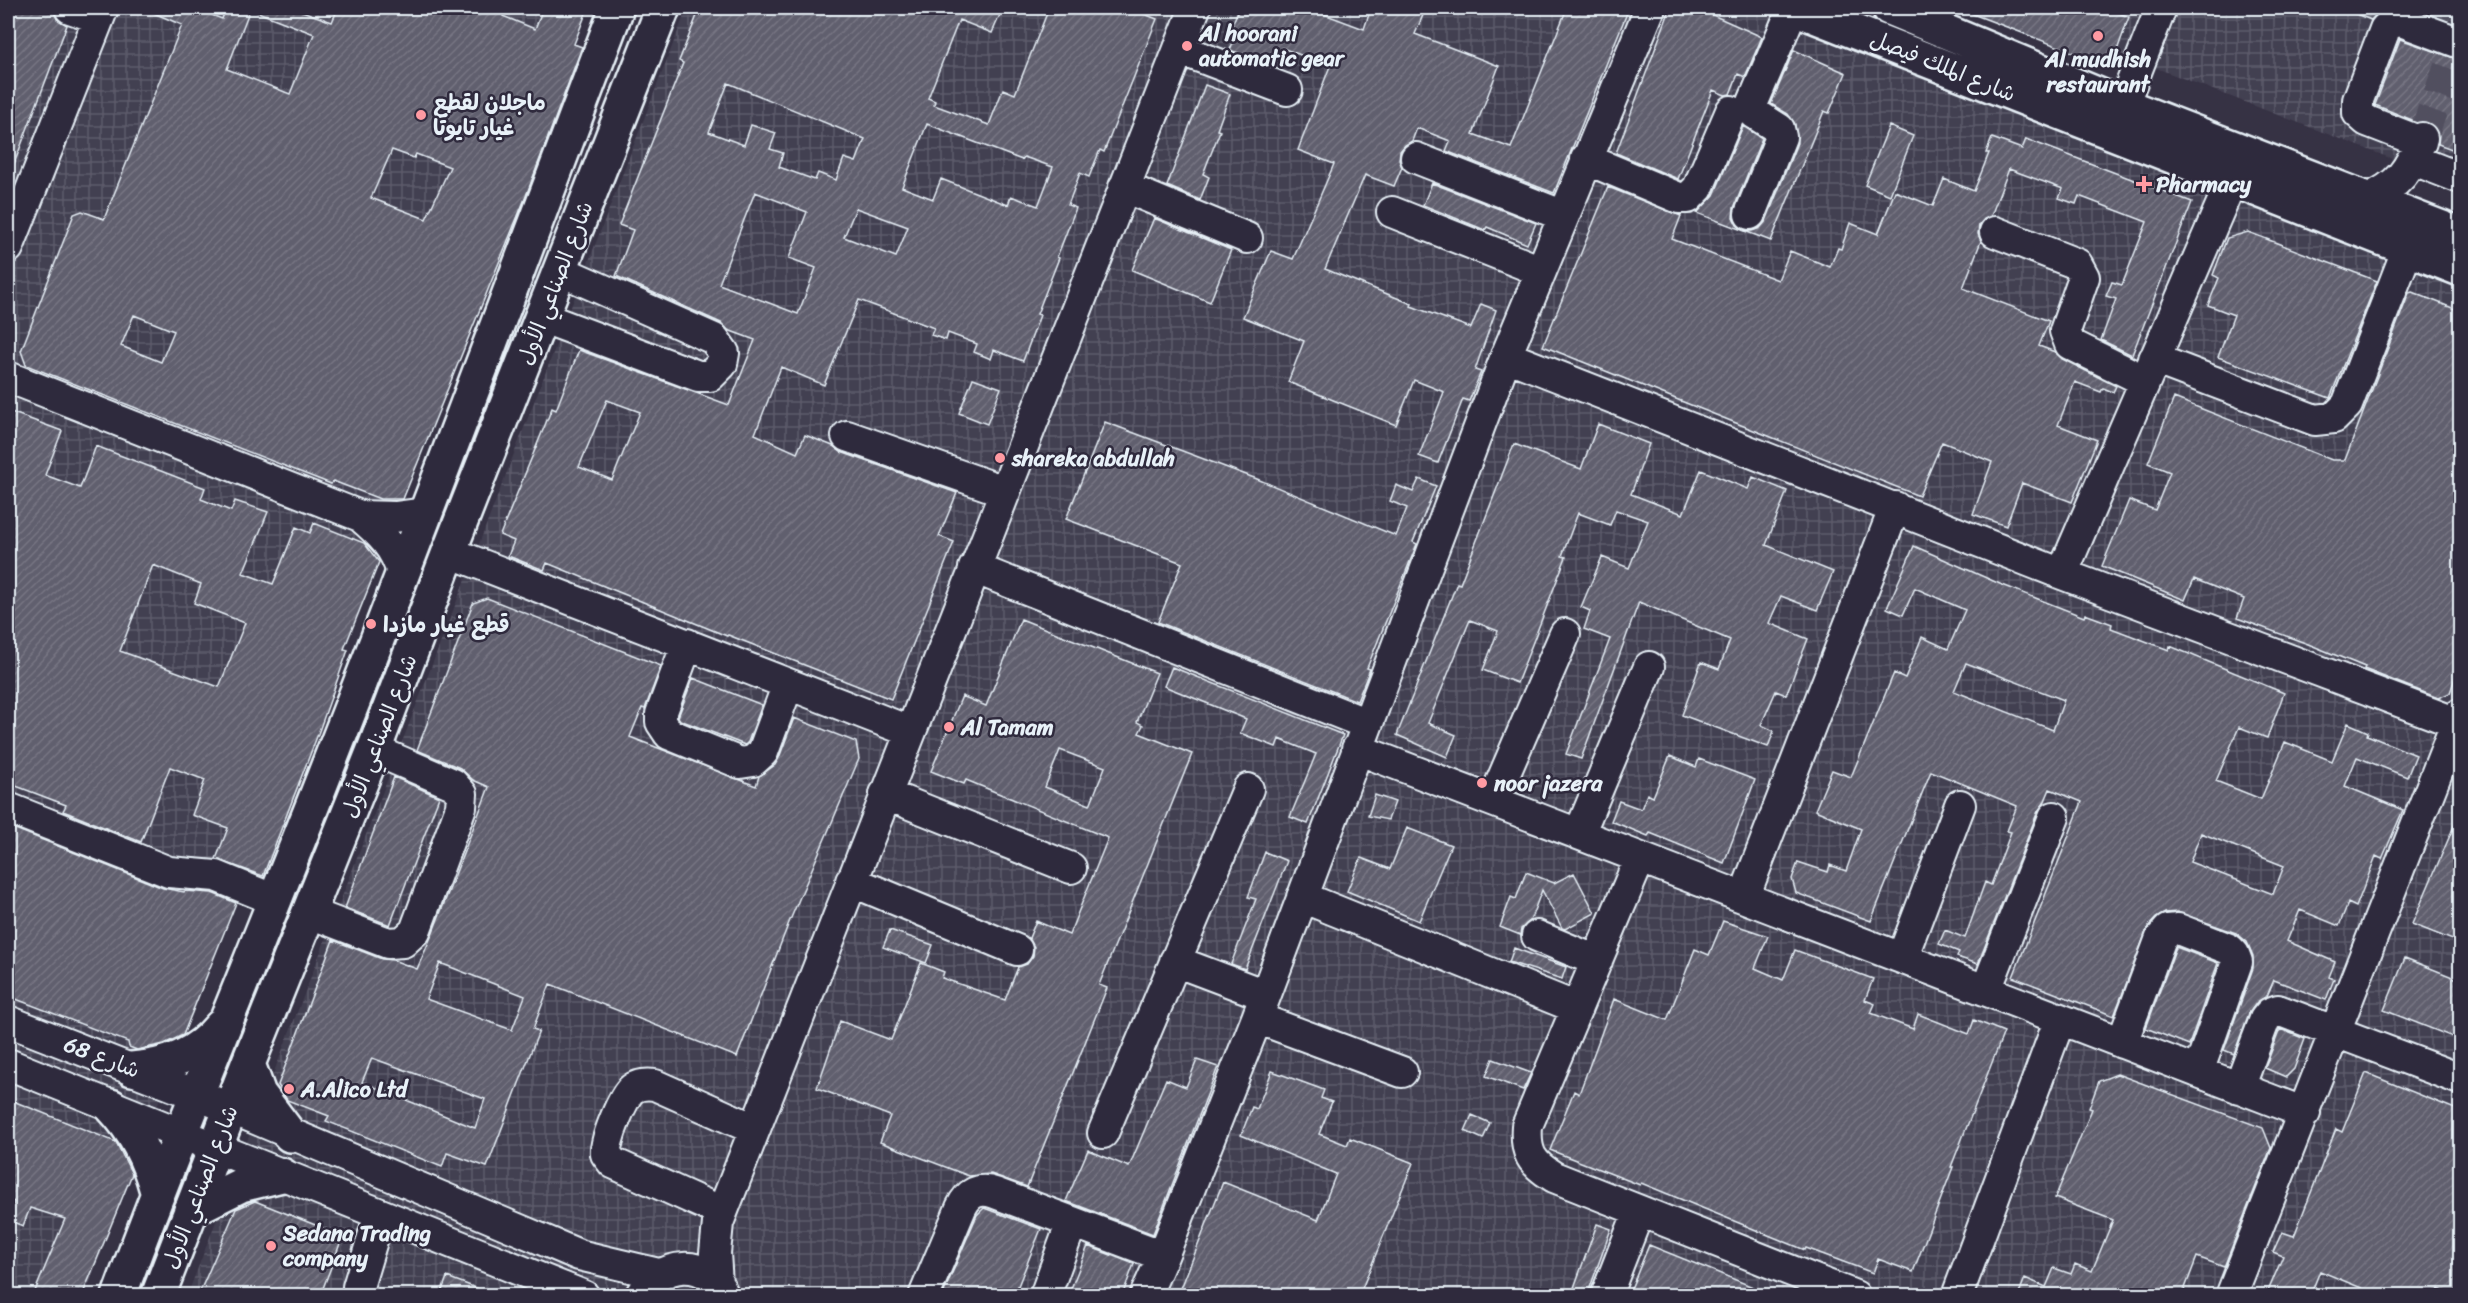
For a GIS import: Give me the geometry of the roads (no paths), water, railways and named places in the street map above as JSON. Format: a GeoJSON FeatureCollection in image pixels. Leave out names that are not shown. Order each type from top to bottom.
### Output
{"type":"FeatureCollection","features":[{"type":"Feature","properties":{"kind":"main road","name":"شارع الصناعي الأول"},"geometry":{"type":"LineString","coordinates":[[119,1296],[157,1191],[275,900],[402,573],[617,8]]}},
{"type":"Feature","properties":{"kind":"main road","name":"شارع الصناعي الأول"},"geometry":{"type":"LineString","coordinates":[[158,1296],[230,1108],[375,750],[449,552],[663,8]]}},
{"type":"Feature","properties":{"kind":"main road","name":"شارع الملك فيصل"},"geometry":{"type":"LineString","coordinates":[[1793,8],[2460,269]]}},
{"type":"Feature","properties":{"kind":"main road","name":"شارع الملك فيصل"},"geometry":{"type":"LineString","coordinates":[[1902,10],[2123,105],[2460,235]]}},
{"type":"Feature","properties":{"kind":"main road"},"geometry":{"type":"LineString","coordinates":[[132,1069],[155,1067],[177,1060],[210,1039],[224,1023]]}},
{"type":"Feature","properties":{"kind":"main road"},"geometry":{"type":"LineString","coordinates":[[248,1064],[259,1094],[290,1135]]}},
{"type":"Feature","properties":{"kind":"main road"},"geometry":{"type":"LineString","coordinates":[[111,1106],[130,1127],[141,1145],[157,1191]]}},
{"type":"Feature","properties":{"kind":"main road"},"geometry":{"type":"LineString","coordinates":[[191,1210],[242,1185],[282,1175]]}},
{"type":"Feature","properties":{"kind":"street"},"geometry":{"type":"LineString","coordinates":[[8,248],[16,197],[101,13],[70,8]]}},
{"type":"Feature","properties":{"kind":"street"},"geometry":{"type":"LineString","coordinates":[[721,1290],[715,1253],[720,1217],[909,731],[1195,8]]}},
{"type":"Feature","properties":{"kind":"street"},"geometry":{"type":"LineString","coordinates":[[1145,1296],[1163,1256],[1261,1006],[1506,356],[1649,8]]}},
{"type":"Feature","properties":{"kind":"street"},"geometry":{"type":"LineString","coordinates":[[1750,214],[1780,137],[1779,129],[1754,113],[1751,107],[1793,8]]}},
{"type":"Feature","properties":{"kind":"street"},"geometry":{"type":"LineString","coordinates":[[2123,105],[2161,8]]}},
{"type":"Feature","properties":{"kind":"street"},"geometry":{"type":"LineString","coordinates":[[2457,47],[2404,21],[2391,22],[2385,29],[2356,107],[2361,118],[2419,147],[2460,178]]}},
{"type":"Feature","properties":{"kind":"street"},"geometry":{"type":"LineString","coordinates":[[1179,49],[1287,90]]}},
{"type":"Feature","properties":{"kind":"street"},"geometry":{"type":"LineString","coordinates":[[1586,159],[1679,198],[1689,198],[1696,192],[1731,111]]}},
{"type":"Feature","properties":{"kind":"street"},"geometry":{"type":"LineString","coordinates":[[2367,199],[2378,195],[2399,180],[2419,147]]}},
{"type":"Feature","properties":{"kind":"street"},"geometry":{"type":"LineString","coordinates":[[1416,158],[1564,216]]}},
{"type":"Feature","properties":{"kind":"street"},"geometry":{"type":"LineString","coordinates":[[2062,574],[2232,180]]}},
{"type":"Feature","properties":{"kind":"street"},"geometry":{"type":"LineString","coordinates":[[1124,187],[1247,238]]}},
{"type":"Feature","properties":{"kind":"street"},"geometry":{"type":"LineString","coordinates":[[1392,212],[1541,271]]}},
{"type":"Feature","properties":{"kind":"street"},"geometry":{"type":"LineString","coordinates":[[1995,232],[2077,264],[2084,276],[2065,331],[2070,344],[2315,420],[2334,418],[2347,405],[2408,248]]}},
{"type":"Feature","properties":{"kind":"street"},"geometry":{"type":"LineString","coordinates":[[541,317],[698,376],[715,373],[722,364],[724,353],[714,339],[559,270]]}},
{"type":"Feature","properties":{"kind":"street"},"geometry":{"type":"LineString","coordinates":[[1506,356],[2062,574],[2459,718],[2231,1296]]}},
{"type":"Feature","properties":{"kind":"street"},"geometry":{"type":"LineString","coordinates":[[8,377],[360,516],[395,518],[425,513]]}},
{"type":"Feature","properties":{"kind":"street"},"geometry":{"type":"LineString","coordinates":[[847,436],[1004,491]]}},
{"type":"Feature","properties":{"kind":"street"},"geometry":{"type":"LineString","coordinates":[[1744,897],[1895,507]]}},
{"type":"Feature","properties":{"kind":"street"},"geometry":{"type":"LineString","coordinates":[[360,516],[392,547],[402,573]]}},
{"type":"Feature","properties":{"kind":"street"},"geometry":{"type":"LineString","coordinates":[[449,552],[909,731]]}},
{"type":"Feature","properties":{"kind":"street"},"geometry":{"type":"LineString","coordinates":[[974,568],[1362,736],[1493,801],[2305,1113]]}},
{"type":"Feature","properties":{"kind":"street"},"geometry":{"type":"LineString","coordinates":[[1493,801],[1565,634]]}},
{"type":"Feature","properties":{"kind":"street"},"geometry":{"type":"LineString","coordinates":[[687,644],[661,714],[664,729],[669,734],[740,763],[753,761],[763,752],[788,684]]}},
{"type":"Feature","properties":{"kind":"street"},"geometry":{"type":"LineString","coordinates":[[1579,834],[1649,667]]}},
{"type":"Feature","properties":{"kind":"street"},"geometry":{"type":"LineString","coordinates":[[310,913],[388,943],[403,942],[415,931],[461,807],[462,794],[453,784],[375,750]]}},
{"type":"Feature","properties":{"kind":"street"},"geometry":{"type":"LineString","coordinates":[[1103,1133],[1248,789]]}},
{"type":"Feature","properties":{"kind":"street"},"geometry":{"type":"LineString","coordinates":[[885,794],[1071,868]]}},
{"type":"Feature","properties":{"kind":"street"},"geometry":{"type":"LineString","coordinates":[[1902,958],[1960,805]]}},
{"type":"Feature","properties":{"kind":"street"},"geometry":{"type":"LineString","coordinates":[[8,808],[169,872],[216,876],[275,900]]}},
{"type":"Feature","properties":{"kind":"street"},"geometry":{"type":"LineString","coordinates":[[1986,990],[2055,817]]}},
{"type":"Feature","properties":{"kind":"street"},"geometry":{"type":"LineString","coordinates":[[1640,858],[1527,1126],[1526,1143],[1530,1156],[1539,1168],[1554,1177],[1639,1211],[1795,1285],[1855,1296]]}},
{"type":"Feature","properties":{"kind":"street"},"geometry":{"type":"LineString","coordinates":[[851,881],[1017,950]]}},
{"type":"Feature","properties":{"kind":"street"},"geometry":{"type":"LineString","coordinates":[[1302,897],[1577,1008]]}},
{"type":"Feature","properties":{"kind":"street"},"geometry":{"type":"LineString","coordinates":[[2122,1042],[2162,938],[2168,930],[2178,929],[2229,949],[2237,962],[2198,1072]]}},
{"type":"Feature","properties":{"kind":"street"},"geometry":{"type":"LineString","coordinates":[[1537,936],[1597,961]]}},
{"type":"Feature","properties":{"kind":"street"},"geometry":{"type":"LineString","coordinates":[[1175,961],[1261,1006],[1402,1072]]}},
{"type":"Feature","properties":{"kind":"street"},"geometry":{"type":"LineString","coordinates":[[2239,1088],[2265,1019],[2270,1013],[2283,1011],[2460,1079]]}},
{"type":"Feature","properties":{"kind":"street"},"geometry":{"type":"LineString","coordinates":[[1957,1296],[2060,1019]]}},
{"type":"Feature","properties":{"kind":"street","name":"شارع 68"},"geometry":{"type":"LineString","coordinates":[[8,1021],[196,1094],[579,1255],[658,1279],[691,1268],[706,1274],[721,1290]]}},
{"type":"Feature","properties":{"kind":"street","name":"شارع 68"},"geometry":{"type":"LineString","coordinates":[[8,1064],[584,1296]]}},
{"type":"Feature","properties":{"kind":"street"},"geometry":{"type":"LineString","coordinates":[[720,1217],[613,1163],[606,1154],[606,1142],[626,1095],[642,1084],[655,1085],[754,1129]]}},
{"type":"Feature","properties":{"kind":"street"},"geometry":{"type":"LineString","coordinates":[[925,1295],[961,1208],[977,1191],[990,1191],[1163,1256]]}},
{"type":"Feature","properties":{"kind":"street"},"geometry":{"type":"LineString","coordinates":[[1606,1296],[1639,1211]]}},
{"type":"Feature","properties":{"kind":"street"},"geometry":{"type":"LineString","coordinates":[[358,1287],[380,1214]]}},
{"type":"Feature","properties":{"kind":"street"},"geometry":{"type":"LineString","coordinates":[[658,1279],[699,1247],[720,1217]]}},
{"type":"Feature","properties":{"kind":"street"},"geometry":{"type":"LineString","coordinates":[[1045,1296],[1072,1222]]}},
{"type":"Feature","properties":{"kind":"tunnel"},"geometry":{"type":"LineString","coordinates":[[2422,138],[2453,56]]}},
{"type":"Feature","properties":{"kind":"place","name":"Al mudhish restaurant"},"geometry":{"type":"Point","coordinates":[2098,36]}},
{"type":"Feature","properties":{"kind":"place","name":"Al hoorani automatic gear"},"geometry":{"type":"Point","coordinates":[1187,46]}},
{"type":"Feature","properties":{"kind":"place","name":"ماجلان لقطع غيار تايوتا"},"geometry":{"type":"Point","coordinates":[421,115]}},
{"type":"Feature","properties":{"kind":"place","name":"Pharmacy"},"geometry":{"type":"Point","coordinates":[2144,184]}},
{"type":"Feature","properties":{"kind":"place","name":"shareka abdullah"},"geometry":{"type":"Point","coordinates":[1000,458]}},
{"type":"Feature","properties":{"kind":"place","name":"قطع غيار مازدا"},"geometry":{"type":"Point","coordinates":[371,624]}},
{"type":"Feature","properties":{"kind":"place","name":"Al Tamam"},"geometry":{"type":"Point","coordinates":[949,727]}},
{"type":"Feature","properties":{"kind":"place","name":"noor jazera"},"geometry":{"type":"Point","coordinates":[1482,783]}},
{"type":"Feature","properties":{"kind":"place","name":"A.Alico Ltd"},"geometry":{"type":"Point","coordinates":[289,1089]}},
{"type":"Feature","properties":{"kind":"place","name":"Sedana Trading company"},"geometry":{"type":"Point","coordinates":[271,1246]}}]}
